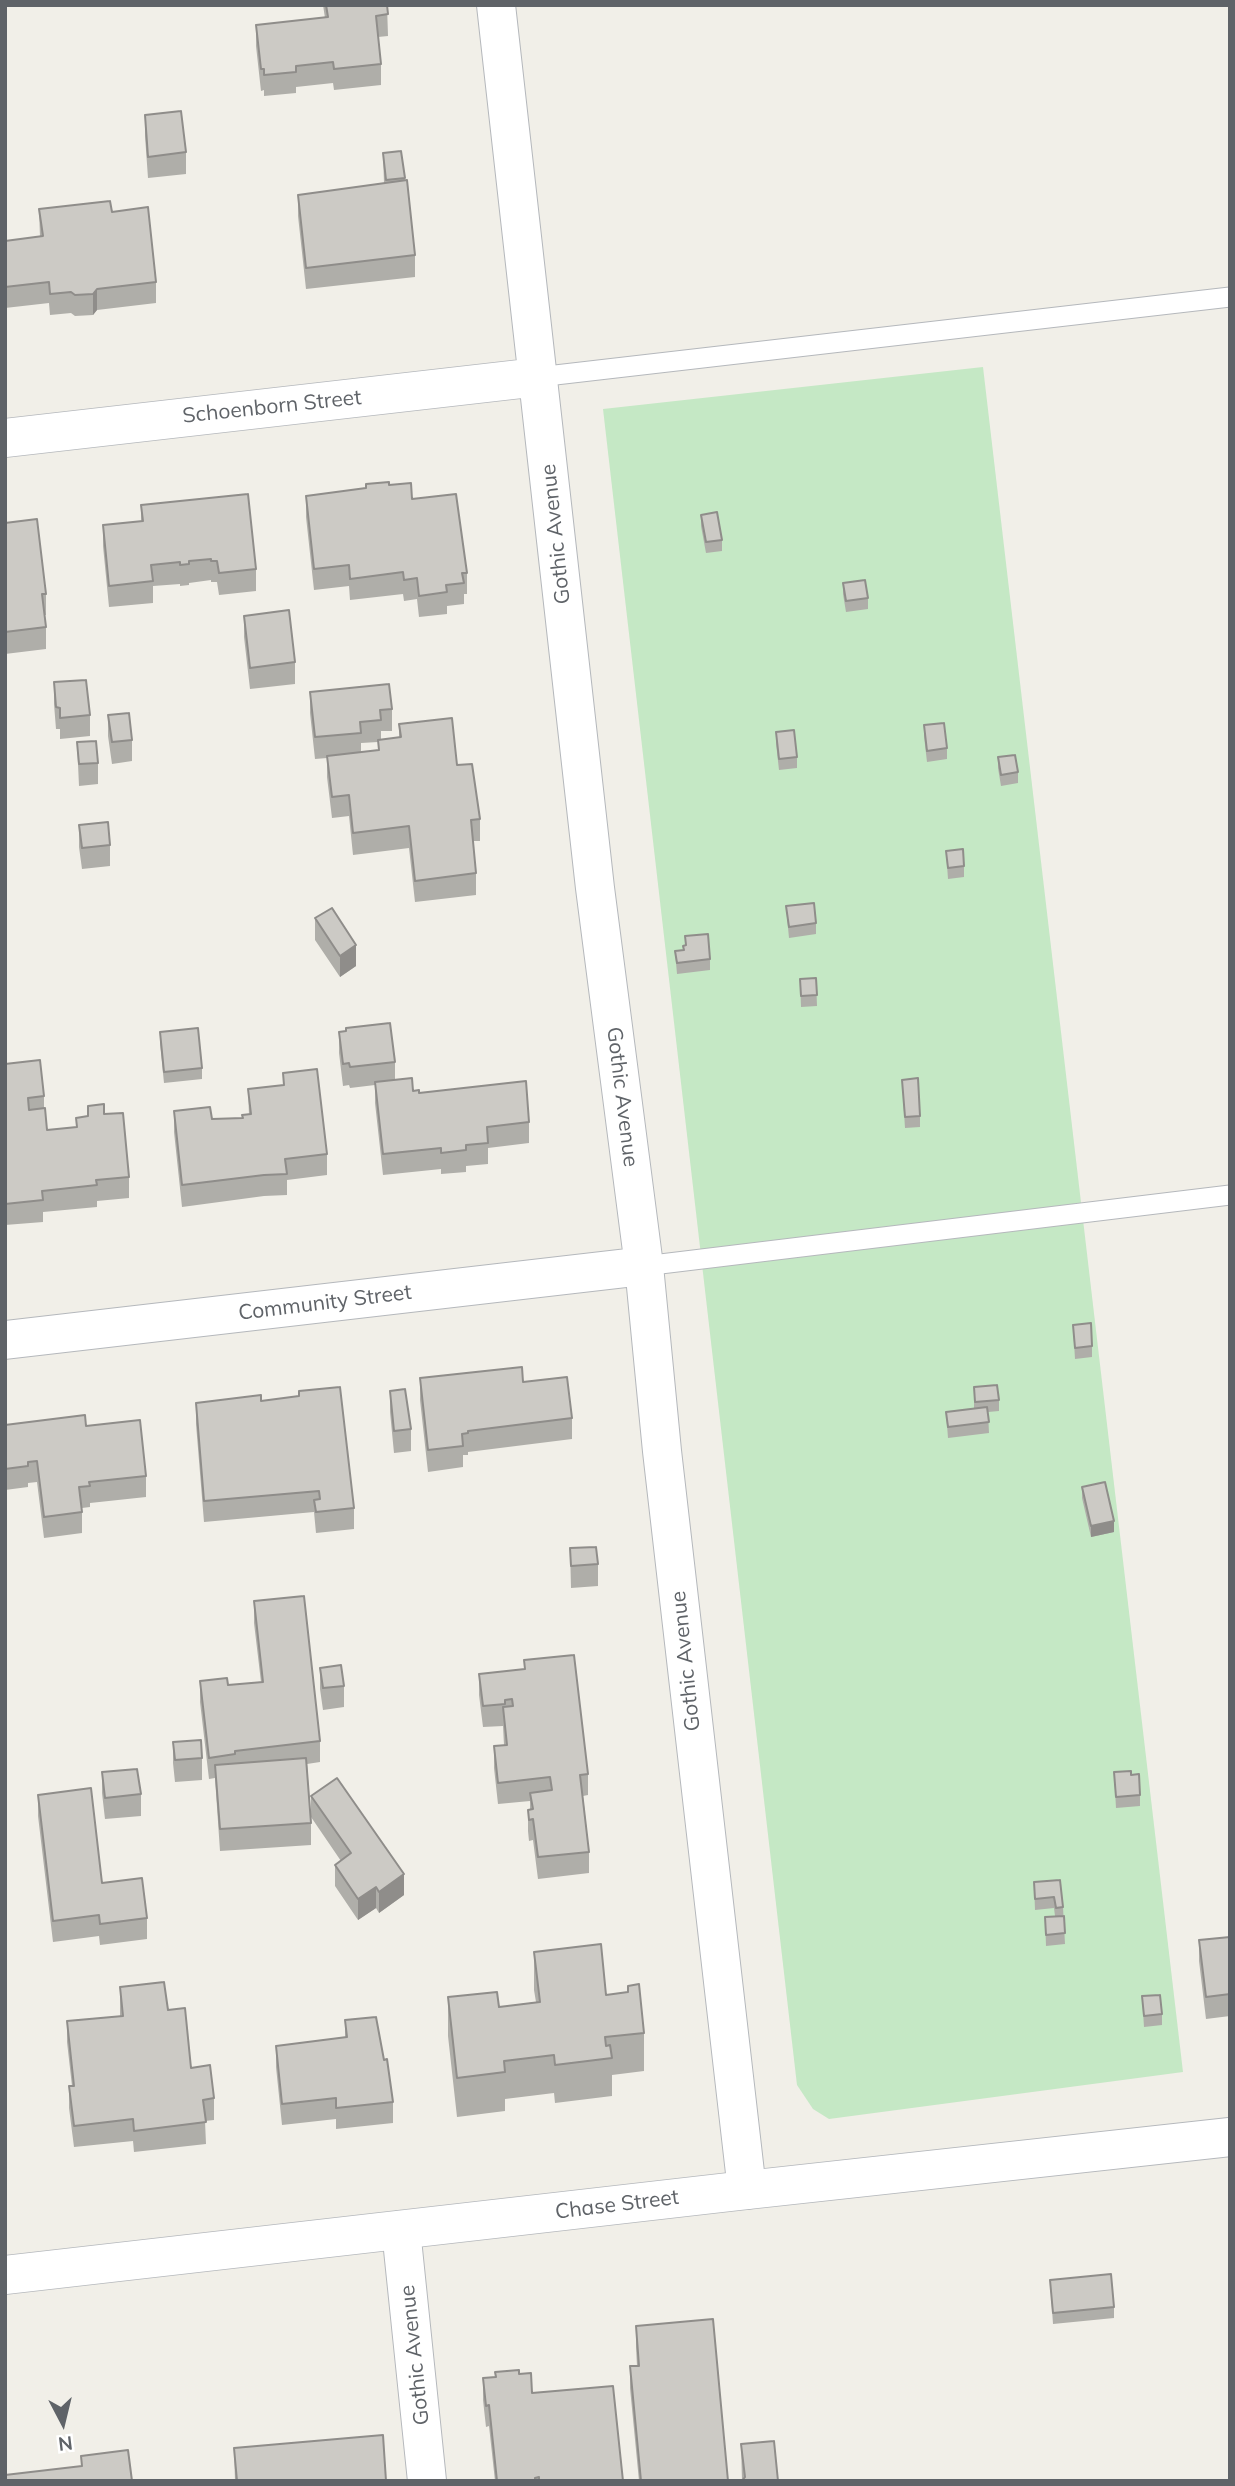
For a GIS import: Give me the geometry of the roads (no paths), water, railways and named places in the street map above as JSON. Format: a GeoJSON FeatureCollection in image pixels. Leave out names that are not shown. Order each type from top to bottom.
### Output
{"type":"FeatureCollection","features":[{"type":"Feature","properties":{"kind":"street","name":"Gothic Avenue"},"geometry":{"type":"LineString","coordinates":[[496,5],[595,888],[644,1266],[662,1451],[747,2190]]}},
{"type":"Feature","properties":{"kind":"street","name":"Schoenborn Street"},"geometry":{"type":"LineString","coordinates":[[5,438],[538,377]]}},
{"type":"Feature","properties":{"kind":"street","name":"Community Street"},"geometry":{"type":"LineString","coordinates":[[5,1340],[644,1266]]}},
{"type":"Feature","properties":{"kind":"street","name":"Chase Street"},"geometry":{"type":"LineString","coordinates":[[5,2275],[1230,2137]]}},
{"type":"Feature","properties":{"kind":"street","name":"Gothic Avenue"},"geometry":{"type":"LineString","coordinates":[[401,2230],[427,2481]]}},
{"type":"Feature","properties":{"kind":"lane"},"geometry":{"type":"LineString","coordinates":[[538,377],[1230,297]]}},
{"type":"Feature","properties":{"kind":"lane"},"geometry":{"type":"LineString","coordinates":[[644,1266],[1230,1195]]}}]}
